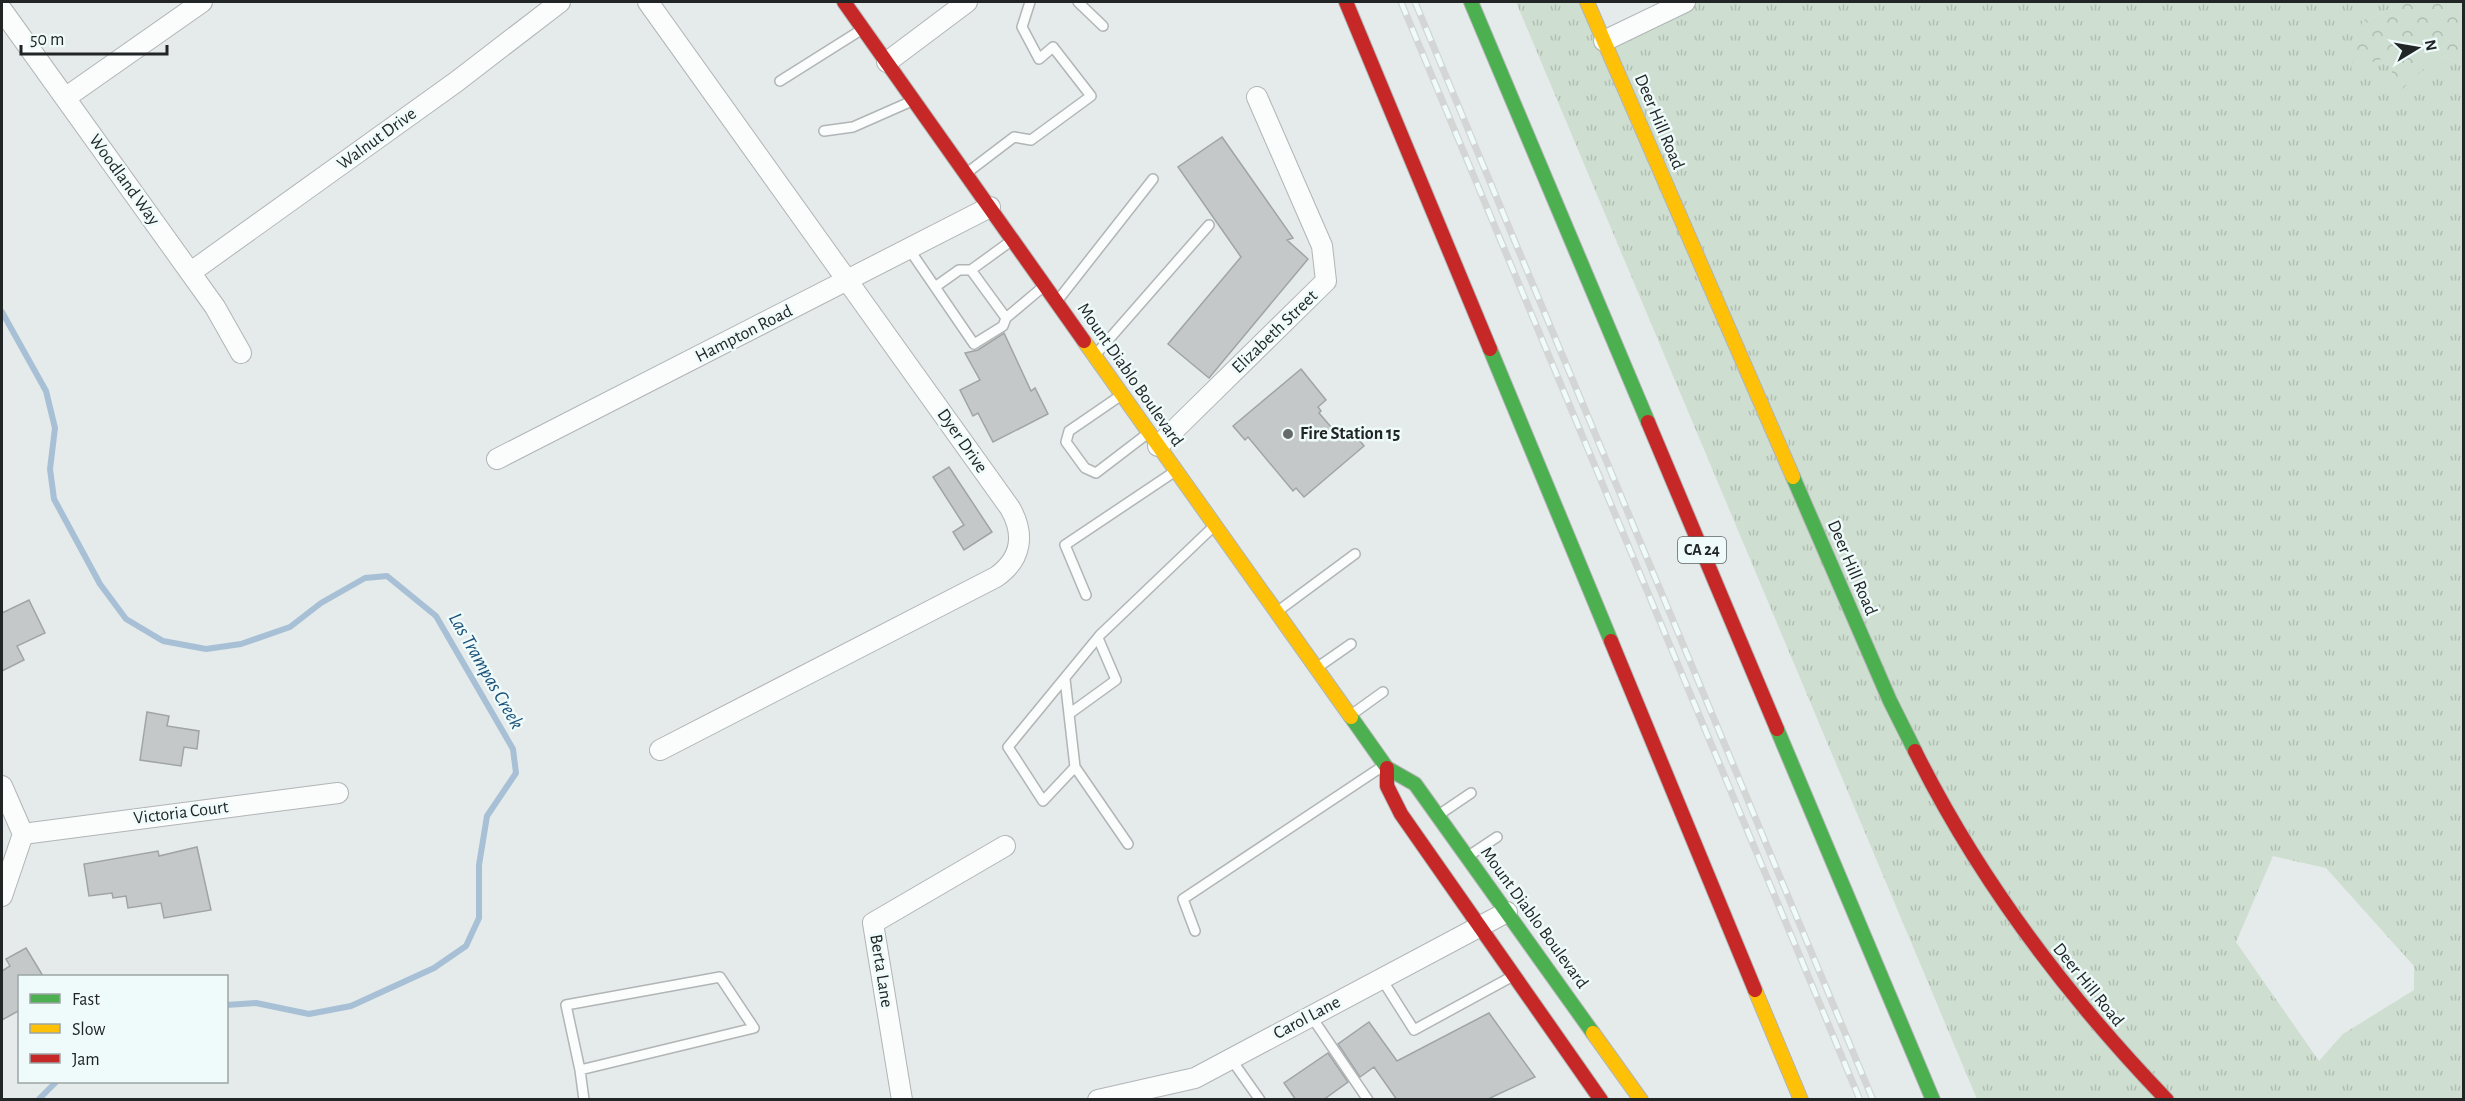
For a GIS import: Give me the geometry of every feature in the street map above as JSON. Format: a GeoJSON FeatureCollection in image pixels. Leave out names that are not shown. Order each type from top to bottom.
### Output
{"type":"FeatureCollection","features":[{"type":"Feature","properties":{"kind":"main road","name":"Mount Diablo Boulevard"},"geometry":{"type":"LineString","coordinates":[[844,2],[1386,766],[1416,784],[1641,1100]]}},
{"type":"Feature","properties":{"kind":"main road"},"geometry":{"type":"LineString","coordinates":[[1346,2],[1801,1100]]}},
{"type":"Feature","properties":{"kind":"main road","name":"CA 24"},"geometry":{"type":"LineString","coordinates":[[1471,2],[1933,1100]]}},
{"type":"Feature","properties":{"kind":"main road","name":"Deer Hill Road"},"geometry":{"type":"LineString","coordinates":[[1587,2],[1890,700],[1947,812],[2010,913],[2062,985],[2121,1053],[2167,1100]]}},
{"type":"Feature","properties":{"kind":"main road","name":"Mount Diablo Boulevard"},"geometry":{"type":"LineString","coordinates":[[1386,766],[1387,786],[1401,814],[1477,927],[1601,1100]]}},
{"type":"Feature","properties":{"kind":"street"},"geometry":{"type":"LineString","coordinates":[[65,98],[202,2]]}},
{"type":"Feature","properties":{"kind":"street","name":"Walnut Drive"},"geometry":{"type":"LineString","coordinates":[[191,272],[472,70],[560,2]]}},
{"type":"Feature","properties":{"kind":"street","name":"Dyer Drive"},"geometry":{"type":"LineString","coordinates":[[648,2],[1010,508],[1017,521],[1020,534],[1015,559],[1007,570],[996,577],[660,750]]}},
{"type":"Feature","properties":{"kind":"street"},"geometry":{"type":"LineString","coordinates":[[887,62],[967,2]]}},
{"type":"Feature","properties":{"kind":"street"},"geometry":{"type":"LineString","coordinates":[[1604,41],[1685,2]]}},
{"type":"Feature","properties":{"kind":"street","name":"Woodland Way"},"geometry":{"type":"LineString","coordinates":[[2,10],[191,272],[230,330],[241,353]]}},
{"type":"Feature","properties":{"kind":"street","name":"Elizabeth Street"},"geometry":{"type":"LineString","coordinates":[[1154,439],[1326,281],[1322,246],[1257,97]]}},
{"type":"Feature","properties":{"kind":"street","name":"Hampton Road"},"geometry":{"type":"LineString","coordinates":[[497,459],[990,207]]}},
{"type":"Feature","properties":{"kind":"street"},"geometry":{"type":"LineString","coordinates":[[2,786],[23,834],[2,896]]}},
{"type":"Feature","properties":{"kind":"street","name":"Victoria Court"},"geometry":{"type":"LineString","coordinates":[[23,834],[338,793]]}},
{"type":"Feature","properties":{"kind":"street","name":"Berta Lane"},"geometry":{"type":"LineString","coordinates":[[902,1100],[873,923],[1005,846]]}},
{"type":"Feature","properties":{"kind":"street","name":"Carol Lane"},"geometry":{"type":"LineString","coordinates":[[1098,1100],[1195,1078],[1508,912]]}},
{"type":"Feature","properties":{"kind":"lane"},"geometry":{"type":"LineString","coordinates":[[966,173],[1014,137],[1031,140],[1091,96],[1053,47],[1039,59],[1022,27],[1030,2]]}},
{"type":"Feature","properties":{"kind":"lane"},"geometry":{"type":"LineString","coordinates":[[1078,2],[1103,26]]}},
{"type":"Feature","properties":{"kind":"lane"},"geometry":{"type":"LineString","coordinates":[[780,81],[863,28]]}},
{"type":"Feature","properties":{"kind":"lane"},"geometry":{"type":"LineString","coordinates":[[824,131],[854,127],[914,100]]}},
{"type":"Feature","properties":{"kind":"lane"},"geometry":{"type":"LineString","coordinates":[[1057,302],[1153,179]]}},
{"type":"Feature","properties":{"kind":"lane"},"geometry":{"type":"LineString","coordinates":[[1094,355],[1209,225]]}},
{"type":"Feature","properties":{"kind":"lane"},"geometry":{"type":"LineString","coordinates":[[935,287],[959,270],[971,270],[1012,240]]}},
{"type":"Feature","properties":{"kind":"lane"},"geometry":{"type":"LineString","coordinates":[[909,249],[974,344],[1003,326],[1006,318],[1045,285]]}},
{"type":"Feature","properties":{"kind":"lane"},"geometry":{"type":"LineString","coordinates":[[971,270],[1006,318]]}},
{"type":"Feature","properties":{"kind":"lane"},"geometry":{"type":"LineString","coordinates":[[1122,394],[1070,431],[1066,442],[1085,468],[1096,473],[1154,439]]}},
{"type":"Feature","properties":{"kind":"lane"},"geometry":{"type":"LineString","coordinates":[[1086,595],[1065,545],[1176,471]]}},
{"type":"Feature","properties":{"kind":"lane"},"geometry":{"type":"LineString","coordinates":[[1075,767],[1043,801],[1008,747],[1098,638],[1215,525]]}},
{"type":"Feature","properties":{"kind":"lane"},"geometry":{"type":"LineString","coordinates":[[1276,612],[1354,554]]}},
{"type":"Feature","properties":{"kind":"lane"},"geometry":{"type":"LineString","coordinates":[[1069,714],[1116,680],[1098,638]]}},
{"type":"Feature","properties":{"kind":"lane"},"geometry":{"type":"LineString","coordinates":[[1317,669],[1351,644]]}},
{"type":"Feature","properties":{"kind":"lane"},"geometry":{"type":"LineString","coordinates":[[1065,679],[1075,767],[1128,844]]}},
{"type":"Feature","properties":{"kind":"lane"},"geometry":{"type":"LineString","coordinates":[[1350,716],[1383,692]]}},
{"type":"Feature","properties":{"kind":"lane"},"geometry":{"type":"LineString","coordinates":[[1195,931],[1183,899],[1386,766]]}},
{"type":"Feature","properties":{"kind":"lane"},"geometry":{"type":"LineString","coordinates":[[1438,816],[1471,793]]}},
{"type":"Feature","properties":{"kind":"lane"},"geometry":{"type":"LineString","coordinates":[[1468,856],[1497,837]]}},
{"type":"Feature","properties":{"kind":"lane"},"geometry":{"type":"LineString","coordinates":[[1381,978],[1413,1030],[1513,976]]}},
{"type":"Feature","properties":{"kind":"lane"},"geometry":{"type":"LineString","coordinates":[[580,1070],[754,1028],[720,977],[566,1005],[584,1100]]}},
{"type":"Feature","properties":{"kind":"lane"},"geometry":{"type":"LineString","coordinates":[[1311,1016],[1368,1100]]}},
{"type":"Feature","properties":{"kind":"lane"},"geometry":{"type":"LineString","coordinates":[[1231,1059],[1260,1100]]}},
{"type":"Feature","properties":{"kind":"green space"},"geometry":{"type":"Polygon","coordinates":[[[1516,2],[1587,2],[1605,41],[1685,2],[2403,2],[2362,23],[2388,57],[2397,93],[2438,55],[2463,64],[2463,1099],[1977,1099],[1516,2]],[[2273,856],[2236,942],[2319,1061],[2343,1034],[2414,990],[2414,966],[2326,868],[2273,856]]]}},
{"type":"Feature","properties":{"kind":"green space"},"geometry":{"type":"Polygon","coordinates":[[[2403,2],[2463,2],[2463,64],[2438,55],[2397,94],[2388,57],[2351,69],[2362,23],[2403,2]]]}},
{"type":"Feature","properties":{"kind":"building"},"geometry":{"type":"Polygon","coordinates":[[[1222,137],[1293,238],[1287,240],[1308,259],[1209,378],[1168,344],[1241,257],[1178,167],[1222,137]]]}},
{"type":"Feature","properties":{"kind":"building"},"geometry":{"type":"Polygon","coordinates":[[[1004,333],[1031,391],[1035,388],[1048,414],[993,442],[978,413],[973,416],[960,390],[980,380],[965,353],[978,350],[1004,333]]]}},
{"type":"Feature","properties":{"kind":"building","name":"Fire Station 15"},"geometry":{"type":"Polygon","coordinates":[[[1301,369],[1326,400],[1318,407],[1321,411],[1319,413],[1343,441],[1353,432],[1364,446],[1304,497],[1296,488],[1293,491],[1248,437],[1245,440],[1233,426],[1301,369]]]}},
{"type":"Feature","properties":{"kind":"building"},"geometry":{"type":"Polygon","coordinates":[[[949,467],[992,532],[964,550],[953,532],[964,525],[933,477],[949,467]]]}},
{"type":"Feature","properties":{"kind":"building"},"geometry":{"type":"Polygon","coordinates":[[[29,600],[45,633],[17,646],[24,660],[2,671],[2,613],[29,600]]]}},
{"type":"Feature","properties":{"kind":"building"},"geometry":{"type":"Polygon","coordinates":[[[147,712],[169,716],[167,726],[199,731],[197,749],[184,747],[181,766],[140,760],[147,712]]]}},
{"type":"Feature","properties":{"kind":"building"},"geometry":{"type":"Polygon","coordinates":[[[197,847],[211,910],[164,918],[161,903],[128,908],[126,896],[113,898],[112,893],[89,896],[84,864],[158,851],[159,856],[197,847]]]}},
{"type":"Feature","properties":{"kind":"building"},"geometry":{"type":"Polygon","coordinates":[[[26,948],[42,975],[18,975],[18,1011],[2,1020],[2,971],[10,966],[6,959],[26,948]]]}},
{"type":"Feature","properties":{"kind":"building"},"geometry":{"type":"Polygon","coordinates":[[[1489,1013],[1535,1077],[1486,1100],[1397,1100],[1374,1067],[1360,1077],[1338,1044],[1369,1022],[1397,1061],[1489,1013]]]}},
{"type":"Feature","properties":{"kind":"building"},"geometry":{"type":"Polygon","coordinates":[[[1328,1053],[1348,1082],[1323,1100],[1296,1100],[1284,1083],[1328,1053]]]}},
{"type":"Feature","properties":{"kind":"waterway","name":"Las Trampas Creek"},"geometry":{"type":"LineString","coordinates":[[2,312],[46,391],[55,428],[50,469],[54,499],[100,584],[126,619],[163,641],[206,649],[241,644],[290,627],[321,603],[365,578],[387,576],[436,616],[513,749],[516,773],[487,816],[479,865],[479,918],[466,946],[434,968],[351,1006],[309,1014],[256,1003],[228,1005]]}},
{"type":"Feature","properties":{"kind":"waterway","name":"Las Trampas Creek"},"geometry":{"type":"LineString","coordinates":[[38,1100],[55,1083]]}},
{"type":"Feature","properties":{"kind":"railway"},"geometry":{"type":"LineString","coordinates":[[1401,2],[1860,1100]]}},
{"type":"Feature","properties":{"kind":"railway"},"geometry":{"type":"LineString","coordinates":[[1415,2],[1873,1100]]}},
{"type":"Feature","properties":{"kind":"traffic: fast"},"geometry":{"type":"LineString","coordinates":[[1471,2],[1648,422]]}},
{"type":"Feature","properties":{"kind":"traffic: fast"},"geometry":{"type":"LineString","coordinates":[[1490,349],[1611,641]]}},
{"type":"Feature","properties":{"kind":"traffic: fast"},"geometry":{"type":"LineString","coordinates":[[1793,477],[1890,701],[1915,751]]}},
{"type":"Feature","properties":{"kind":"traffic: fast"},"geometry":{"type":"LineString","coordinates":[[1351,717],[1387,768],[1415,784],[1593,1033]]}},
{"type":"Feature","properties":{"kind":"traffic: fast"},"geometry":{"type":"LineString","coordinates":[[1777,729],[1933,1100]]}},
{"type":"Feature","properties":{"kind":"traffic: slow"},"geometry":{"type":"LineString","coordinates":[[1587,2],[1793,477]]}},
{"type":"Feature","properties":{"kind":"traffic: slow"},"geometry":{"type":"LineString","coordinates":[[1084,341],[1351,717]]}},
{"type":"Feature","properties":{"kind":"traffic: slow"},"geometry":{"type":"LineString","coordinates":[[1755,990],[1801,1100]]}},
{"type":"Feature","properties":{"kind":"traffic: slow"},"geometry":{"type":"LineString","coordinates":[[1593,1033],[1641,1100]]}},
{"type":"Feature","properties":{"kind":"traffic: jam"},"geometry":{"type":"LineString","coordinates":[[844,2],[1084,341]]}},
{"type":"Feature","properties":{"kind":"traffic: jam"},"geometry":{"type":"LineString","coordinates":[[1346,2],[1490,349]]}},
{"type":"Feature","properties":{"kind":"traffic: jam"},"geometry":{"type":"LineString","coordinates":[[1648,422],[1777,729]]}},
{"type":"Feature","properties":{"kind":"traffic: jam"},"geometry":{"type":"LineString","coordinates":[[1611,641],[1755,990]]}},
{"type":"Feature","properties":{"kind":"traffic: jam"},"geometry":{"type":"LineString","coordinates":[[1915,751],[1940,799],[1996,891],[2094,1020],[2167,1100]]}},
{"type":"Feature","properties":{"kind":"traffic: jam"},"geometry":{"type":"LineString","coordinates":[[1387,768],[1387,786],[1401,814],[1601,1100]]}},
{"type":"Feature","properties":{"kind":"place","name":"Fire Station 15"},"geometry":{"type":"Point","coordinates":[1288,434]}}]}
